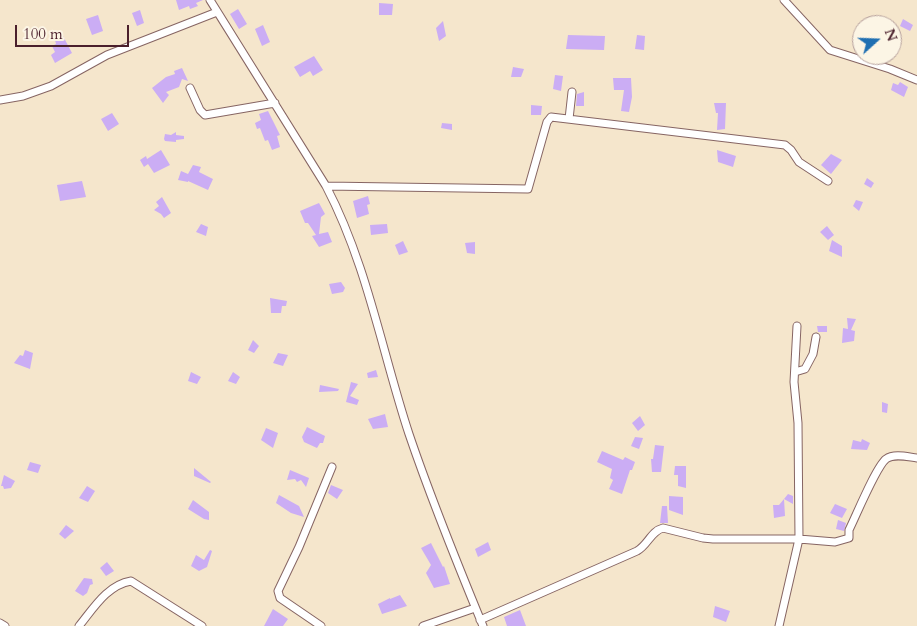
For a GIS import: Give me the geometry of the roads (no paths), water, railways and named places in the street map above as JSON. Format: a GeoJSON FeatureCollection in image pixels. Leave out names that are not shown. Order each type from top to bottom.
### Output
{"type":"FeatureCollection","features":[{"type":"Feature","properties":{"kind":"street"},"geometry":{"type":"LineString","coordinates":[[210,0],[335,203],[358,262],[409,434],[453,554],[481,623],[637,551],[645,545],[658,529],[663,528],[713,539],[799,539],[836,542],[849,538],[849,530],[886,458],[893,456],[917,458]]}},
{"type":"Feature","properties":{"kind":"street"},"geometry":{"type":"LineString","coordinates":[[784,0],[830,50],[890,69],[917,80]]}},
{"type":"Feature","properties":{"kind":"street"},"geometry":{"type":"LineString","coordinates":[[0,100],[22,96],[51,86],[107,55],[217,12]]}},
{"type":"Feature","properties":{"kind":"street"},"geometry":{"type":"LineString","coordinates":[[190,88],[200,110],[205,115],[275,103]]}},
{"type":"Feature","properties":{"kind":"street"},"geometry":{"type":"LineString","coordinates":[[569,119],[572,92]]}},
{"type":"Feature","properties":{"kind":"street"},"geometry":{"type":"LineString","coordinates":[[326,186],[528,189],[549,119],[569,119],[785,145],[799,162],[828,180]]}},
{"type":"Feature","properties":{"kind":"street"},"geometry":{"type":"LineString","coordinates":[[779,626],[799,539],[798,423],[794,382],[797,326]]}},
{"type":"Feature","properties":{"kind":"street"},"geometry":{"type":"LineString","coordinates":[[795,372],[805,369],[813,354],[816,337]]}},
{"type":"Feature","properties":{"kind":"street"},"geometry":{"type":"LineString","coordinates":[[321,626],[280,598],[278,591],[299,547],[332,467]]}},
{"type":"Feature","properties":{"kind":"street"},"geometry":{"type":"LineString","coordinates":[[78,626],[110,590],[117,585],[131,582],[202,626]]}},
{"type":"Feature","properties":{"kind":"street"},"geometry":{"type":"LineString","coordinates":[[423,626],[475,608]]}},
{"type":"Feature","properties":{"kind":"street"},"geometry":{"type":"LineString","coordinates":[[0,623],[5,626]]}}]}
